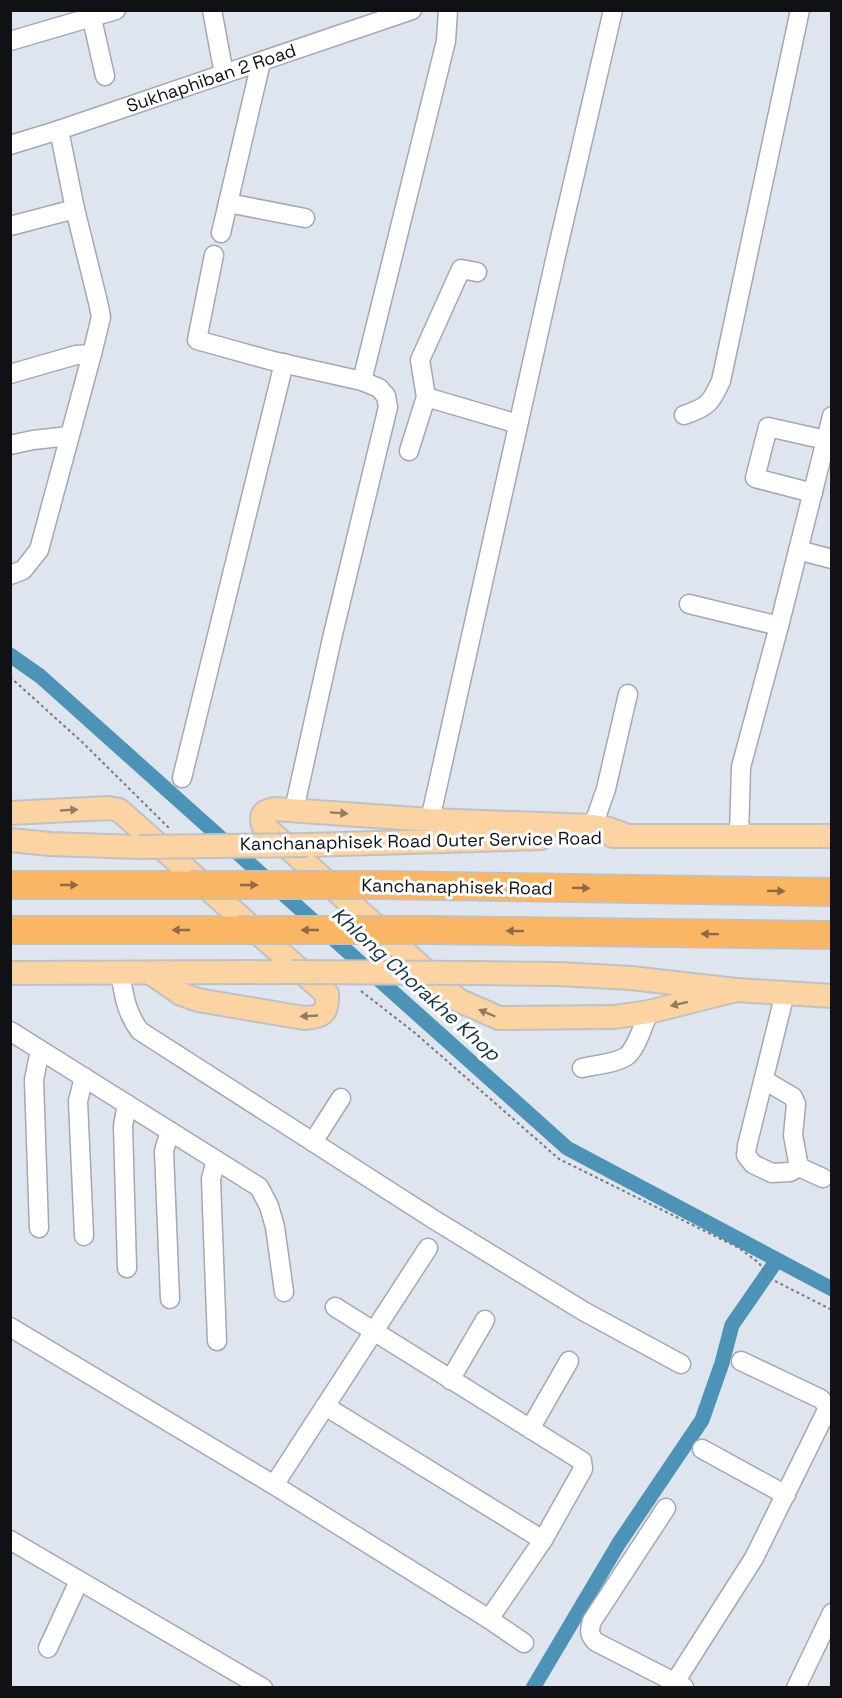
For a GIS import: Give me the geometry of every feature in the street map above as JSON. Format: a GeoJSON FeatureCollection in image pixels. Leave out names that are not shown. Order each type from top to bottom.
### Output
{"type":"FeatureCollection","features":[{"type":"Feature","properties":{"kind":"highway","name":"Kanchanaphisek Road"},"geometry":{"type":"LineString","coordinates":[[10,885],[375,885],[831,892]]}},
{"type":"Feature","properties":{"kind":"highway"},"geometry":{"type":"LineString","coordinates":[[10,930],[431,930],[831,935]]}},
{"type":"Feature","properties":{"kind":"main road"},"geometry":{"type":"LineString","coordinates":[[10,813],[110,808],[119,810],[327,994],[326,1010],[321,1015],[304,1018],[198,1000],[181,994],[151,974]]}},
{"type":"Feature","properties":{"kind":"main road"},"geometry":{"type":"LineString","coordinates":[[625,836],[609,829],[592,826],[430,820],[274,809],[262,813],[261,819],[263,825],[458,1000],[499,1018],[614,1017],[649,1012],[736,990]]}},
{"type":"Feature","properties":{"kind":"main road","name":"Kanchanaphisek Road Outer Service Road"},"geometry":{"type":"LineString","coordinates":[[10,840],[50,844],[139,846],[308,845],[625,836],[831,836]]}},
{"type":"Feature","properties":{"kind":"main road"},"geometry":{"type":"LineString","coordinates":[[10,973],[559,974],[831,996]]}},
{"type":"Feature","properties":{"kind":"street"},"geometry":{"type":"LineString","coordinates":[[10,41],[91,14],[116,10]]}},
{"type":"Feature","properties":{"kind":"street"},"geometry":{"type":"LineString","coordinates":[[212,10],[224,74]]}},
{"type":"Feature","properties":{"kind":"street","name":"Sukhaphiban 2 Road"},"geometry":{"type":"LineString","coordinates":[[10,145],[261,62],[362,19],[412,10]]}},
{"type":"Feature","properties":{"kind":"street"},"geometry":{"type":"LineString","coordinates":[[362,381],[446,41],[448,10]]}},
{"type":"Feature","properties":{"kind":"street"},"geometry":{"type":"LineString","coordinates":[[430,820],[613,10]]}},
{"type":"Feature","properties":{"kind":"street"},"geometry":{"type":"LineString","coordinates":[[684,415],[699,410],[712,400],[721,381],[800,10]]}},
{"type":"Feature","properties":{"kind":"street"},"geometry":{"type":"LineString","coordinates":[[91,14],[105,76]]}},
{"type":"Feature","properties":{"kind":"street"},"geometry":{"type":"LineString","coordinates":[[221,233],[261,62]]}},
{"type":"Feature","properties":{"kind":"street"},"geometry":{"type":"LineString","coordinates":[[10,575],[23,570],[39,550],[101,317],[59,130]]}},
{"type":"Feature","properties":{"kind":"street"},"geometry":{"type":"LineString","coordinates":[[228,203],[305,218]]}},
{"type":"Feature","properties":{"kind":"street"},"geometry":{"type":"LineString","coordinates":[[10,226],[75,209]]}},
{"type":"Feature","properties":{"kind":"street"},"geometry":{"type":"LineString","coordinates":[[214,255],[196,340],[362,381],[379,388],[386,396],[388,407],[333,634],[294,810]]}},
{"type":"Feature","properties":{"kind":"street"},"geometry":{"type":"LineString","coordinates":[[409,451],[426,397],[420,360],[461,269],[477,272]]}},
{"type":"Feature","properties":{"kind":"street"},"geometry":{"type":"LineString","coordinates":[[10,374],[76,355],[92,354]]}},
{"type":"Feature","properties":{"kind":"street"},"geometry":{"type":"LineString","coordinates":[[182,778],[284,363]]}},
{"type":"Feature","properties":{"kind":"street"},"geometry":{"type":"LineString","coordinates":[[426,397],[518,424]]}},
{"type":"Feature","properties":{"kind":"street"},"geometry":{"type":"LineString","coordinates":[[739,836],[741,768],[831,416]]}},
{"type":"Feature","properties":{"kind":"street"},"geometry":{"type":"LineString","coordinates":[[813,493],[755,478],[768,427],[825,440]]}},
{"type":"Feature","properties":{"kind":"street"},"geometry":{"type":"LineString","coordinates":[[10,445],[69,436]]}},
{"type":"Feature","properties":{"kind":"street"},"geometry":{"type":"LineString","coordinates":[[798,550],[831,559]]}},
{"type":"Feature","properties":{"kind":"street"},"geometry":{"type":"LineString","coordinates":[[689,604],[779,626]]}},
{"type":"Feature","properties":{"kind":"street"},"geometry":{"type":"LineString","coordinates":[[592,826],[606,789],[628,694]]}},
{"type":"Feature","properties":{"kind":"street"},"geometry":{"type":"LineString","coordinates":[[120,973],[127,1010],[140,1031],[443,1225],[585,1312],[681,1364]]}},
{"type":"Feature","properties":{"kind":"street"},"geometry":{"type":"LineString","coordinates":[[785,993],[746,1155],[753,1164],[772,1173],[790,1172],[799,1167]]}},
{"type":"Feature","properties":{"kind":"street"},"geometry":{"type":"LineString","coordinates":[[582,1068],[627,1056],[649,1012]]}},
{"type":"Feature","properties":{"kind":"street"},"geometry":{"type":"LineString","coordinates":[[10,1031],[259,1187],[269,1206],[275,1227],[284,1292]]}},
{"type":"Feature","properties":{"kind":"street"},"geometry":{"type":"LineString","coordinates":[[39,1228],[34,1080],[40,1050]]}},
{"type":"Feature","properties":{"kind":"street"},"geometry":{"type":"LineString","coordinates":[[84,1077],[78,1101],[84,1236]]}},
{"type":"Feature","properties":{"kind":"street"},"geometry":{"type":"LineString","coordinates":[[764,1080],[792,1097],[796,1104],[793,1135],[799,1167]]}},
{"type":"Feature","properties":{"kind":"street"},"geometry":{"type":"LineString","coordinates":[[314,1142],[341,1098]]}},
{"type":"Feature","properties":{"kind":"street"},"geometry":{"type":"LineString","coordinates":[[127,1104],[123,1126],[127,1268]]}},
{"type":"Feature","properties":{"kind":"street"},"geometry":{"type":"LineString","coordinates":[[170,1131],[164,1150],[170,1299]]}},
{"type":"Feature","properties":{"kind":"street"},"geometry":{"type":"LineString","coordinates":[[216,1160],[211,1179],[217,1341]]}},
{"type":"Feature","properties":{"kind":"street"},"geometry":{"type":"LineString","coordinates":[[799,1167],[823,1178]]}},
{"type":"Feature","properties":{"kind":"street"},"geometry":{"type":"LineString","coordinates":[[274,1485],[428,1248]]}},
{"type":"Feature","properties":{"kind":"street"},"geometry":{"type":"LineString","coordinates":[[335,1308],[584,1464],[543,1540],[489,1619]]}},
{"type":"Feature","properties":{"kind":"street"},"geometry":{"type":"LineString","coordinates":[[450,1380],[484,1320]]}},
{"type":"Feature","properties":{"kind":"street"},"geometry":{"type":"LineString","coordinates":[[10,1327],[274,1485],[524,1643]]}},
{"type":"Feature","properties":{"kind":"street"},"geometry":{"type":"LineString","coordinates":[[530,1429],[569,1361]]}},
{"type":"Feature","properties":{"kind":"street"},"geometry":{"type":"LineString","coordinates":[[666,1508],[592,1621],[589,1630],[590,1637],[596,1642],[681,1685],[754,1558],[826,1412],[826,1406],[820,1399],[741,1362]]}},
{"type":"Feature","properties":{"kind":"street"},"geometry":{"type":"LineString","coordinates":[[325,1406],[543,1540]]}},
{"type":"Feature","properties":{"kind":"street"},"geometry":{"type":"LineString","coordinates":[[702,1449],[786,1495]]}},
{"type":"Feature","properties":{"kind":"street"},"geometry":{"type":"LineString","coordinates":[[10,1540],[263,1688]]}},
{"type":"Feature","properties":{"kind":"street"},"geometry":{"type":"LineString","coordinates":[[48,1648],[79,1581]]}},
{"type":"Feature","properties":{"kind":"street"},"geometry":{"type":"LineString","coordinates":[[796,1688],[831,1613]]}},
{"type":"Feature","properties":{"kind":"path"},"geometry":{"type":"LineString","coordinates":[[10,677],[81,741],[169,828]]}},
{"type":"Feature","properties":{"kind":"path"},"geometry":{"type":"LineString","coordinates":[[358,988],[415,1033],[559,1159],[739,1248],[759,1263],[766,1274],[775,1281],[831,1310]]}},
{"type":"Feature","properties":{"kind":"waterway","name":"Khlong Chorakhe Khop"},"geometry":{"type":"LineString","coordinates":[[10,655],[40,676],[567,1148],[832,1289]]}},
{"type":"Feature","properties":{"kind":"waterway"},"geometry":{"type":"LineString","coordinates":[[533,1688],[619,1543],[702,1420],[722,1363],[732,1325],[777,1260]]}}]}
